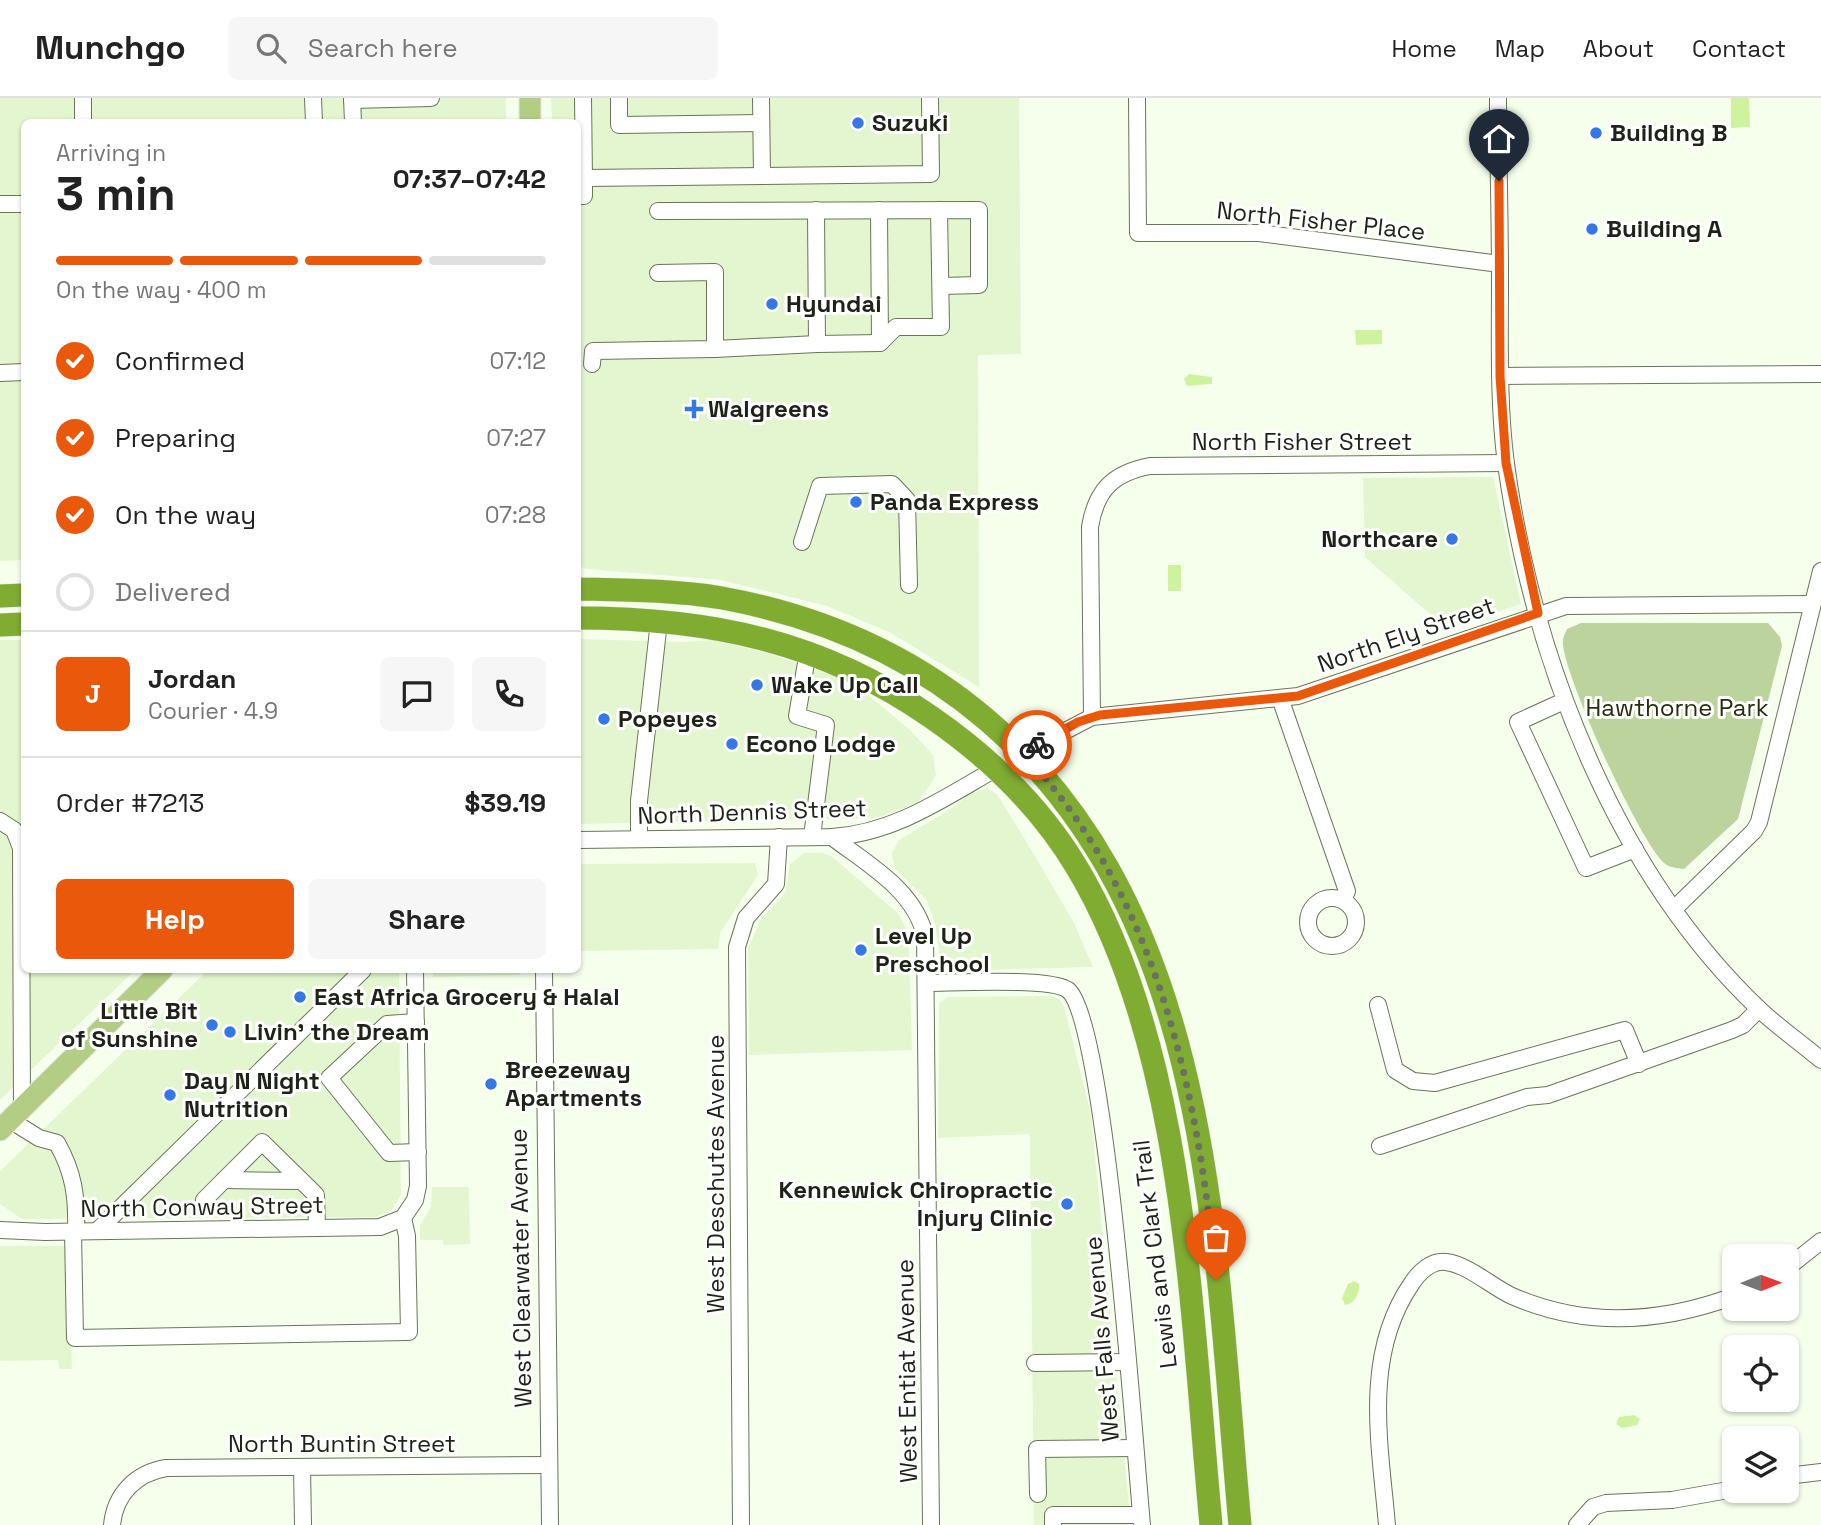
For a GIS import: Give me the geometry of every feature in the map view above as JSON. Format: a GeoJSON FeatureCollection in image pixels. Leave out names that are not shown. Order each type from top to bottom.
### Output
{"type":"FeatureCollection","features":[{"type":"Feature","properties":{"kind":"highway"},"geometry":{"type":"LineString","coordinates":[[581,589],[661,591],[719,598],[784,613],[834,629],[889,653],[940,682],[1023,753],[1069,806],[1117,884],[1144,944],[1178,1046],[1208,1194],[1240,1525]]}},
{"type":"Feature","properties":{"kind":"highway"},"geometry":{"type":"LineString","coordinates":[[0,596],[21,595]]}},
{"type":"Feature","properties":{"kind":"highway","name":"Lewis and Clark Trail"},"geometry":{"type":"LineString","coordinates":[[581,618],[659,621],[737,632],[808,651],[843,665],[891,690],[955,734],[997,768],[1046,823],[1087,886],[1124,971],[1148,1048],[1169,1139],[1179,1204],[1210,1525]]}},
{"type":"Feature","properties":{"kind":"highway"},"geometry":{"type":"LineString","coordinates":[[0,625],[21,624]]}},
{"type":"Feature","properties":{"kind":"main road"},"geometry":{"type":"LineString","coordinates":[[530,98],[530,119]]}},
{"type":"Feature","properties":{"kind":"main road"},"geometry":{"type":"LineString","coordinates":[[11,1119],[159,973]]}},
{"type":"Feature","properties":{"kind":"street"},"geometry":{"type":"LineString","coordinates":[[83,98],[83,119]]}},
{"type":"Feature","properties":{"kind":"street"},"geometry":{"type":"LineString","coordinates":[[313,98],[314,119]]}},
{"type":"Feature","properties":{"kind":"street"},"geometry":{"type":"LineString","coordinates":[[353,119],[352,99],[431,98]]}},
{"type":"Feature","properties":{"kind":"street"},"geometry":{"type":"LineString","coordinates":[[581,196],[584,196],[583,98]]}},
{"type":"Feature","properties":{"kind":"street"},"geometry":{"type":"LineString","coordinates":[[619,98],[619,125],[761,124]]}},
{"type":"Feature","properties":{"kind":"street"},"geometry":{"type":"LineString","coordinates":[[761,98],[762,176]]}},
{"type":"Feature","properties":{"kind":"street"},"geometry":{"type":"LineString","coordinates":[[584,178],[931,174],[930,98]]}},
{"type":"Feature","properties":{"kind":"street","name":"North Fisher Place"},"geometry":{"type":"LineString","coordinates":[[1137,98],[1138,233],[1259,233],[1500,264]]}},
{"type":"Feature","properties":{"kind":"street"},"geometry":{"type":"LineString","coordinates":[[1498,98],[1500,376],[1506,463],[1538,613],[1564,701],[1584,748],[1635,849],[1674,909],[1759,1009],[1821,1060]]}},
{"type":"Feature","properties":{"kind":"street"},"geometry":{"type":"LineString","coordinates":[[0,204],[21,204]]}},
{"type":"Feature","properties":{"kind":"street"},"geometry":{"type":"LineString","coordinates":[[879,210],[880,343]]}},
{"type":"Feature","properties":{"kind":"street"},"geometry":{"type":"LineString","coordinates":[[592,364],[593,351],[880,343],[895,327],[941,327],[939,210]]}},
{"type":"Feature","properties":{"kind":"street"},"geometry":{"type":"LineString","coordinates":[[658,211],[979,210],[979,285],[941,286]]}},
{"type":"Feature","properties":{"kind":"street"},"geometry":{"type":"LineString","coordinates":[[816,211],[817,344]]}},
{"type":"Feature","properties":{"kind":"street"},"geometry":{"type":"LineString","coordinates":[[658,273],[715,272],[715,349]]}},
{"type":"Feature","properties":{"kind":"street"},"geometry":{"type":"LineString","coordinates":[[0,373],[21,372]]}},
{"type":"Feature","properties":{"kind":"street"},"geometry":{"type":"LineString","coordinates":[[1500,376],[1821,374]]}},
{"type":"Feature","properties":{"kind":"street","name":"North Fisher Street"},"geometry":{"type":"LineString","coordinates":[[1092,717],[1090,527],[1097,498],[1103,488],[1121,474],[1150,466],[1506,463]]}},
{"type":"Feature","properties":{"kind":"street"},"geometry":{"type":"LineString","coordinates":[[802,542],[820,486],[892,484],[907,500],[909,585]]}},
{"type":"Feature","properties":{"kind":"street"},"geometry":{"type":"LineString","coordinates":[[1674,909],[1754,831],[1759,822],[1821,572]]}},
{"type":"Feature","properties":{"kind":"street","name":"North Ely Street"},"geometry":{"type":"LineString","coordinates":[[1023,753],[1092,717],[1307,693],[1538,613],[1566,606],[1812,604]]}},
{"type":"Feature","properties":{"kind":"street"},"geometry":{"type":"LineString","coordinates":[[639,839],[639,802],[659,621]]}},
{"type":"Feature","properties":{"kind":"street"},"geometry":{"type":"LineString","coordinates":[[808,651],[797,716],[826,725],[811,837]]}},
{"type":"Feature","properties":{"kind":"street"},"geometry":{"type":"LineString","coordinates":[[1280,698],[1347,891],[1343,900]]}},
{"type":"Feature","properties":{"kind":"street"},"geometry":{"type":"LineString","coordinates":[[1564,701],[1518,722],[1586,869],[1635,849]]}},
{"type":"Feature","properties":{"kind":"street","name":"North Dennis Street"},"geometry":{"type":"LineString","coordinates":[[581,840],[832,837],[867,833],[893,825],[997,768]]}},
{"type":"Feature","properties":{"kind":"street"},"geometry":{"type":"LineString","coordinates":[[7,826],[21,848],[11,1119],[39,1138],[57,1143],[77,1192],[75,1338],[409,1332],[407,1236],[403,1218],[415,1200],[418,1152],[415,973]]}},
{"type":"Feature","properties":{"kind":"street","name":"West Deschutes Avenue"},"geometry":{"type":"LineString","coordinates":[[741,1525],[737,947],[746,918],[776,884],[779,837]]}},
{"type":"Feature","properties":{"kind":"street","name":"West Entiat Avenue"},"geometry":{"type":"LineString","coordinates":[[832,837],[891,883],[917,912],[925,936],[931,1525]]}},
{"type":"Feature","properties":{"kind":"street"},"geometry":{"type":"LineString","coordinates":[[97,1231],[360,973]]}},
{"type":"Feature","properties":{"kind":"street","name":"West Clearwater Avenue"},"geometry":{"type":"LineString","coordinates":[[544,973],[550,1525]]}},
{"type":"Feature","properties":{"kind":"street","name":"West Falls Avenue"},"geometry":{"type":"LineString","coordinates":[[926,983],[1049,984],[1066,989],[1073,995],[1081,1013],[1102,1112],[1142,1520]]}},
{"type":"Feature","properties":{"kind":"street"},"geometry":{"type":"LineString","coordinates":[[1378,1005],[1395,1070],[1413,1081],[1435,1083],[1625,1030],[1639,1064]]}},
{"type":"Feature","properties":{"kind":"street"},"geometry":{"type":"LineString","coordinates":[[1380,1146],[1527,1097],[1548,1095],[1639,1064],[1743,1025],[1759,1009]]}},
{"type":"Feature","properties":{"kind":"street"},"geometry":{"type":"LineString","coordinates":[[416,1022],[387,1024],[329,1078],[389,1153],[418,1152]]}},
{"type":"Feature","properties":{"kind":"street"},"geometry":{"type":"LineString","coordinates":[[204,1200],[262,1142],[316,1195],[317,1228]]}},
{"type":"Feature","properties":{"kind":"street"},"geometry":{"type":"LineString","coordinates":[[224,1180],[301,1181]]}},
{"type":"Feature","properties":{"kind":"street","name":"North Conway Street"},"geometry":{"type":"LineString","coordinates":[[0,1230],[380,1227],[403,1218]]}},
{"type":"Feature","properties":{"kind":"street"},"geometry":{"type":"LineString","coordinates":[[1799,1258],[1821,1241]]}},
{"type":"Feature","properties":{"kind":"street"},"geometry":{"type":"LineString","coordinates":[[1387,1525],[1378,1419],[1379,1370],[1396,1309],[1417,1276],[1434,1264],[1455,1264],[1524,1301],[1584,1317],[1643,1318],[1675,1314],[1722,1300]]}},
{"type":"Feature","properties":{"kind":"street"},"geometry":{"type":"LineString","coordinates":[[1035,1363],[1127,1362]]}},
{"type":"Feature","properties":{"kind":"street"},"geometry":{"type":"LineString","coordinates":[[1038,1494],[1037,1448],[1135,1448]]}},
{"type":"Feature","properties":{"kind":"street","name":"North Buntin Street"},"geometry":{"type":"LineString","coordinates":[[112,1525],[117,1503],[137,1479],[156,1470],[174,1467],[549,1465]]}},
{"type":"Feature","properties":{"kind":"street"},"geometry":{"type":"LineString","coordinates":[[302,1467],[303,1525]]}},
{"type":"Feature","properties":{"kind":"street"},"geometry":{"type":"LineString","coordinates":[[1799,1475],[1821,1472]]}},
{"type":"Feature","properties":{"kind":"street"},"geometry":{"type":"LineString","coordinates":[[1581,1520],[1606,1503],[1672,1500],[1722,1491]]}},
{"type":"Feature","properties":{"kind":"street"},"geometry":{"type":"LineString","coordinates":[[1053,1525],[1053,1515],[1142,1520]]}},
{"type":"Feature","properties":{"kind":"shaded area"},"geometry":{"type":"Polygon","coordinates":[[[0,98],[506,98],[506,119],[21,119],[21,560],[0,561],[0,98]]]}},
{"type":"Feature","properties":{"kind":"shaded area"},"geometry":{"type":"Polygon","coordinates":[[[551,98],[1019,98],[1021,354],[978,355],[979,687],[889,632],[827,606],[721,580],[581,567],[581,119],[552,119],[551,98]]]}},
{"type":"Feature","properties":{"kind":"shaded area"},"geometry":{"type":"Polygon","coordinates":[[[1731,98],[1749,98],[1750,127],[1731,128],[1731,98]]]}},
{"type":"Feature","properties":{"kind":"shaded area"},"geometry":{"type":"Polygon","coordinates":[[[1355,330],[1382,330],[1382,344],[1356,345],[1355,330]]]}},
{"type":"Feature","properties":{"kind":"shaded area"},"geometry":{"type":"Polygon","coordinates":[[[1189,374],[1212,377],[1212,384],[1187,386],[1184,379],[1189,374]]]}},
{"type":"Feature","properties":{"kind":"shaded area"},"geometry":{"type":"Polygon","coordinates":[[[1493,477],[1521,604],[1447,629],[1365,557],[1363,478],[1493,477]]]}},
{"type":"Feature","properties":{"kind":"shaded area"},"geometry":{"type":"Polygon","coordinates":[[[1168,565],[1181,565],[1181,591],[1168,591],[1168,565]]]}},
{"type":"Feature","properties":{"kind":"shaded area"},"geometry":{"type":"Polygon","coordinates":[[[581,639],[682,642],[714,640],[767,653],[854,683],[911,731],[933,755],[936,776],[917,803],[877,818],[581,824],[581,639]]]}},
{"type":"Feature","properties":{"kind":"shaded area"},"geometry":{"type":"Polygon","coordinates":[[[0,640],[21,640],[21,973],[132,973],[0,1100],[0,640]]]}},
{"type":"Feature","properties":{"kind":"shaded area"},"geometry":{"type":"Polygon","coordinates":[[[987,788],[997,794],[1035,856],[1074,923],[1093,967],[942,971],[935,923],[926,899],[895,869],[892,853],[899,840],[952,808],[968,795],[987,788]]]}},
{"type":"Feature","properties":{"kind":"shaded area"},"geometry":{"type":"Polygon","coordinates":[[[804,853],[831,856],[898,913],[905,927],[909,950],[912,1050],[749,1055],[748,948],[761,919],[785,893],[790,864],[804,853]]]}},
{"type":"Feature","properties":{"kind":"shaded area"},"geometry":{"type":"Polygon","coordinates":[[[755,863],[758,875],[720,933],[718,949],[581,951],[581,864],[755,863]]]}},
{"type":"Feature","properties":{"kind":"shaded area"},"geometry":{"type":"Polygon","coordinates":[[[205,973],[399,973],[401,1195],[391,1211],[375,1217],[22,1219],[0,1204],[0,1171],[205,973]]]}},
{"type":"Feature","properties":{"kind":"shaded area"},"geometry":{"type":"Polygon","coordinates":[[[433,973],[520,973],[520,975],[433,977],[433,973]]]}},
{"type":"Feature","properties":{"kind":"shaded area"},"geometry":{"type":"Polygon","coordinates":[[[1052,996],[1059,999],[1064,1006],[1091,1115],[1131,1525],[1034,1525],[1030,1134],[938,1138],[939,1003],[948,997],[1052,996]]]}},
{"type":"Feature","properties":{"kind":"shaded area"},"geometry":{"type":"Polygon","coordinates":[[[432,1187],[469,1187],[470,1244],[443,1245],[443,1240],[420,1240],[420,1225],[431,1207],[432,1187]]]}},
{"type":"Feature","properties":{"kind":"shaded area"},"geometry":{"type":"Polygon","coordinates":[[[0,1246],[68,1246],[72,1369],[59,1369],[58,1360],[0,1361],[0,1246]]]}},
{"type":"Feature","properties":{"kind":"shaded area"},"geometry":{"type":"Polygon","coordinates":[[[1354,1281],[1359,1284],[1358,1294],[1352,1303],[1345,1305],[1342,1298],[1348,1284],[1354,1281]]]}},
{"type":"Feature","properties":{"kind":"shaded area"},"geometry":{"type":"Polygon","coordinates":[[[1634,1415],[1640,1419],[1637,1425],[1622,1428],[1616,1424],[1619,1417],[1634,1415]]]}},
{"type":"Feature","properties":{"kind":"green space","name":"Hawthorne Park"},"geometry":{"type":"Polygon","coordinates":[[[1581,623],[1768,623],[1780,637],[1782,646],[1738,819],[1684,869],[1666,865],[1653,848],[1622,793],[1589,722],[1567,662],[1563,642],[1567,629],[1581,623]]]}},
{"type":"Feature","properties":{"kind":"way so far"},"geometry":{"type":"LineString","coordinates":[[1037,745],[1023,753],[1069,806],[1103,857],[1132,913],[1168,1011],[1198,1132],[1216,1280]]}},
{"type":"Feature","properties":{"kind":"place","name":"Suzuki"},"geometry":{"type":"Point","coordinates":[858,123]}},
{"type":"Feature","properties":{"kind":"place","name":"Building B"},"geometry":{"type":"Point","coordinates":[1596,133]}},
{"type":"Feature","properties":{"kind":"place","name":"Building A"},"geometry":{"type":"Point","coordinates":[1592,229]}},
{"type":"Feature","properties":{"kind":"place","name":"Hyundai"},"geometry":{"type":"Point","coordinates":[772,304]}},
{"type":"Feature","properties":{"kind":"place","name":"Walgreens"},"geometry":{"type":"Point","coordinates":[694,409]}},
{"type":"Feature","properties":{"kind":"place","name":"Panda Express"},"geometry":{"type":"Point","coordinates":[856,502]}},
{"type":"Feature","properties":{"kind":"place","name":"Northcare"},"geometry":{"type":"Point","coordinates":[1452,539]}},
{"type":"Feature","properties":{"kind":"place","name":"Wake Up Call"},"geometry":{"type":"Point","coordinates":[757,685]}},
{"type":"Feature","properties":{"kind":"place","name":"Popeyes"},"geometry":{"type":"Point","coordinates":[604,719]}},
{"type":"Feature","properties":{"kind":"place","name":"Econo Lodge"},"geometry":{"type":"Point","coordinates":[732,744]}},
{"type":"Feature","properties":{"kind":"place","name":"Level Up Preschool"},"geometry":{"type":"Point","coordinates":[861,950]}},
{"type":"Feature","properties":{"kind":"place","name":"East Africa Grocery & Halal"},"geometry":{"type":"Point","coordinates":[300,997]}},
{"type":"Feature","properties":{"kind":"place","name":"Little Bit of Sunshine"},"geometry":{"type":"Point","coordinates":[212,1025]}},
{"type":"Feature","properties":{"kind":"place","name":"Livin' the Dream"},"geometry":{"type":"Point","coordinates":[230,1032]}},
{"type":"Feature","properties":{"kind":"place","name":"Breezeway Apartments"},"geometry":{"type":"Point","coordinates":[491,1084]}},
{"type":"Feature","properties":{"kind":"place","name":"Day N Night Nutrition"},"geometry":{"type":"Point","coordinates":[170,1095]}},
{"type":"Feature","properties":{"kind":"place","name":"Kennewick Chiropractic Injury Clinic"},"geometry":{"type":"Point","coordinates":[1067,1204]}},
{"type":"Feature","properties":{"kind":"route"},"geometry":{"type":"LineString","coordinates":[[1037,745],[1078,722],[1100,715],[1298,696],[1538,613],[1506,463],[1500,376],[1499,181]]}}]}
